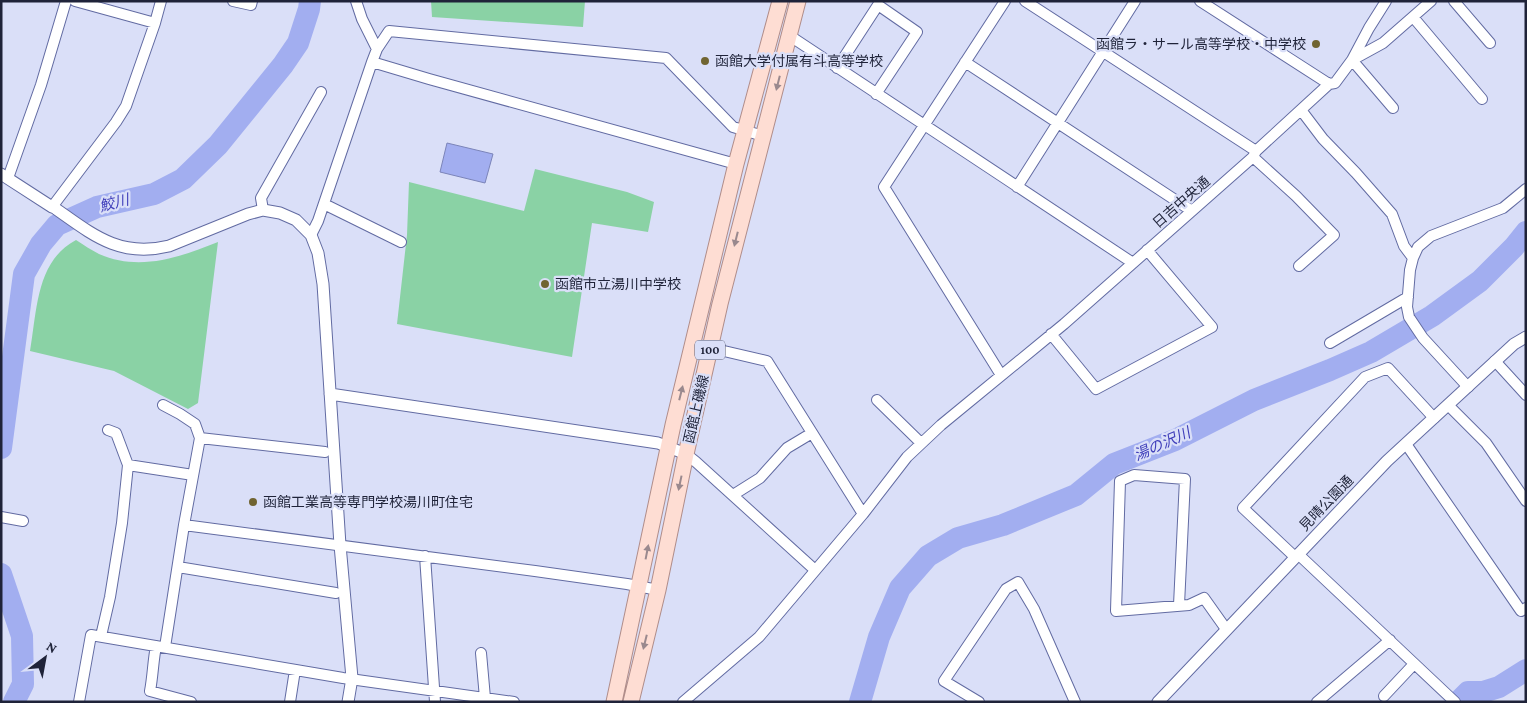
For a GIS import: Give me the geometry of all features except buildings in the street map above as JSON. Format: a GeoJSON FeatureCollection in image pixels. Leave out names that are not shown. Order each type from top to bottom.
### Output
{"type":"FeatureCollection","features":[{"type":"Feature","properties":{"kind":"main road","name":"函館上磯線"},"geometry":{"type":"LineString","coordinates":[[614,702],[668,447],[736,164],[780,1]]}},
{"type":"Feature","properties":{"kind":"main road","name":"函館上磯線"},"geometry":{"type":"LineString","coordinates":[[631,702],[658,590],[686,454],[711,348],[798,1]]}},
{"type":"Feature","properties":{"kind":"street"},"geometry":{"type":"LineString","coordinates":[[66,1],[41,85],[5,176],[98,238],[120,246],[144,250],[169,246],[262,210],[288,216],[303,226],[311,235],[318,253],[323,284],[340,545],[352,678],[348,702]]}},
{"type":"Feature","properties":{"kind":"street"},"geometry":{"type":"LineString","coordinates":[[75,1],[155,23]]}},
{"type":"Feature","properties":{"kind":"street"},"geometry":{"type":"LineString","coordinates":[[54,208],[126,106],[161,1]]}},
{"type":"Feature","properties":{"kind":"street"},"geometry":{"type":"LineString","coordinates":[[233,1],[251,4],[252,1]]}},
{"type":"Feature","properties":{"kind":"street"},"geometry":{"type":"LineString","coordinates":[[356,1],[362,19],[377,49]]}},
{"type":"Feature","properties":{"kind":"street"},"geometry":{"type":"LineString","coordinates":[[1001,375],[884,187],[1005,1]]}},
{"type":"Feature","properties":{"kind":"street"},"geometry":{"type":"LineString","coordinates":[[1025,1],[1254,154],[1334,235],[1300,266]]}},
{"type":"Feature","properties":{"kind":"street"},"geometry":{"type":"LineString","coordinates":[[1017,187],[1135,1]]}},
{"type":"Feature","properties":{"kind":"street"},"geometry":{"type":"LineString","coordinates":[[1200,1],[1329,84]]}},
{"type":"Feature","properties":{"kind":"street","name":"日吉中央通"},"geometry":{"type":"LineString","coordinates":[[683,702],[759,637],[863,514],[907,456],[1148,250],[1329,84],[1335,83],[1352,60],[1368,28],[1386,1]]}},
{"type":"Feature","properties":{"kind":"street"},"geometry":{"type":"LineString","coordinates":[[1393,108],[1352,60],[1383,43],[1432,1]]}},
{"type":"Feature","properties":{"kind":"street"},"geometry":{"type":"LineString","coordinates":[[1454,1],[1490,43]]}},
{"type":"Feature","properties":{"kind":"street"},"geometry":{"type":"LineString","coordinates":[[837,68],[878,5],[917,32],[876,94]]}},
{"type":"Feature","properties":{"kind":"street"},"geometry":{"type":"LineString","coordinates":[[1413,17],[1482,99]]}},
{"type":"Feature","properties":{"kind":"street"},"geometry":{"type":"LineString","coordinates":[[311,235],[324,204],[372,62],[377,49],[389,31],[666,58],[733,127],[763,136]]}},
{"type":"Feature","properties":{"kind":"street"},"geometry":{"type":"LineString","coordinates":[[790,36],[1133,263]]}},
{"type":"Feature","properties":{"kind":"street"},"geometry":{"type":"LineString","coordinates":[[372,62],[736,164]]}},
{"type":"Feature","properties":{"kind":"street"},"geometry":{"type":"LineString","coordinates":[[965,62],[1192,211]]}},
{"type":"Feature","properties":{"kind":"street"},"geometry":{"type":"LineString","coordinates":[[262,210],[262,198],[321,92]]}},
{"type":"Feature","properties":{"kind":"street"},"geometry":{"type":"LineString","coordinates":[[1302,110],[1323,139],[1392,214],[1404,246],[1413,258]]}},
{"type":"Feature","properties":{"kind":"street"},"geometry":{"type":"LineString","coordinates":[[1468,387],[1417,332],[1408,317],[1410,270],[1413,258],[1418,247],[1431,236],[1503,208],[1526,189]]}},
{"type":"Feature","properties":{"kind":"street"},"geometry":{"type":"LineString","coordinates":[[324,204],[401,242]]}},
{"type":"Feature","properties":{"kind":"street"},"geometry":{"type":"LineString","coordinates":[[1051,334],[1096,389],[1212,327],[1148,250]]}},
{"type":"Feature","properties":{"kind":"street"},"geometry":{"type":"LineString","coordinates":[[1330,343],[1408,297]]}},
{"type":"Feature","properties":{"kind":"street","name":"見晴公園通"},"geometry":{"type":"LineString","coordinates":[[1158,702],[1387,461],[1495,361],[1526,336]]}},
{"type":"Feature","properties":{"kind":"street"},"geometry":{"type":"LineString","coordinates":[[711,348],[767,362],[863,514]]}},
{"type":"Feature","properties":{"kind":"street"},"geometry":{"type":"LineString","coordinates":[[1495,361],[1526,396]]}},
{"type":"Feature","properties":{"kind":"street"},"geometry":{"type":"LineString","coordinates":[[1434,418],[1388,368],[1365,377],[1243,508],[1297,555],[1451,698]]}},
{"type":"Feature","properties":{"kind":"street"},"geometry":{"type":"LineString","coordinates":[[330,394],[658,443],[686,454],[696,462],[815,570]]}},
{"type":"Feature","properties":{"kind":"street"},"geometry":{"type":"LineString","coordinates":[[877,400],[921,443]]}},
{"type":"Feature","properties":{"kind":"street"},"geometry":{"type":"LineString","coordinates":[[1448,405],[1486,443],[1526,501]]}},
{"type":"Feature","properties":{"kind":"street"},"geometry":{"type":"LineString","coordinates":[[163,406],[195,424],[200,438],[178,567],[150,691],[191,702]]}},
{"type":"Feature","properties":{"kind":"street"},"geometry":{"type":"LineString","coordinates":[[101,636],[110,597],[122,523],[128,465],[116,433],[108,430]]}},
{"type":"Feature","properties":{"kind":"street"},"geometry":{"type":"LineString","coordinates":[[733,495],[760,478],[787,448],[812,433]]}},
{"type":"Feature","properties":{"kind":"street"},"geometry":{"type":"LineString","coordinates":[[200,438],[325,452]]}},
{"type":"Feature","properties":{"kind":"street"},"geometry":{"type":"LineString","coordinates":[[1406,444],[1521,611],[1526,608]]}},
{"type":"Feature","properties":{"kind":"street"},"geometry":{"type":"LineString","coordinates":[[128,465],[193,475]]}},
{"type":"Feature","properties":{"kind":"street"},"geometry":{"type":"LineString","coordinates":[[1179,605],[1185,479],[1134,475],[1120,481],[1116,611],[1189,605],[1204,598],[1226,629]]}},
{"type":"Feature","properties":{"kind":"street"},"geometry":{"type":"LineString","coordinates":[[2,518],[23,521]]}},
{"type":"Feature","properties":{"kind":"street"},"geometry":{"type":"LineString","coordinates":[[184,525],[425,556],[658,590]]}},
{"type":"Feature","properties":{"kind":"street"},"geometry":{"type":"LineString","coordinates":[[425,556],[435,697]]}},
{"type":"Feature","properties":{"kind":"street"},"geometry":{"type":"LineString","coordinates":[[178,567],[336,593]]}},
{"type":"Feature","properties":{"kind":"street"},"geometry":{"type":"LineString","coordinates":[[979,702],[944,681],[1006,589],[1018,582],[1034,609],[1075,702]]}},
{"type":"Feature","properties":{"kind":"street"},"geometry":{"type":"LineString","coordinates":[[79,702],[92,635],[352,678],[435,697],[485,698],[514,702]]}},
{"type":"Feature","properties":{"kind":"street"},"geometry":{"type":"LineString","coordinates":[[1317,702],[1390,640]]}},
{"type":"Feature","properties":{"kind":"street"},"geometry":{"type":"LineString","coordinates":[[481,653],[485,698]]}},
{"type":"Feature","properties":{"kind":"street"},"geometry":{"type":"LineString","coordinates":[[1384,696],[1414,664]]}},
{"type":"Feature","properties":{"kind":"street"},"geometry":{"type":"LineString","coordinates":[[290,702],[295,670]]}},
{"type":"Feature","properties":{"kind":"green space"},"geometry":{"type":"Polygon","coordinates":[[[431,1],[585,1],[583,27],[432,17],[431,1]]]}},
{"type":"Feature","properties":{"kind":"green space"},"geometry":{"type":"Polygon","coordinates":[[[535,169],[627,192],[654,202],[648,232],[592,223],[572,357],[397,324],[407,235],[409,182],[524,211],[535,169]]]}},
{"type":"Feature","properties":{"kind":"green space"},"geometry":{"type":"Polygon","coordinates":[[[76,240],[99,254],[130,262],[145,262],[174,257],[218,242],[198,403],[188,409],[114,371],[30,351],[37,304],[46,274],[53,261],[63,249],[76,240]]]}},
{"type":"Feature","properties":{"kind":"water"},"geometry":{"type":"Polygon","coordinates":[[[447,143],[493,154],[485,183],[440,172],[447,143]]]}},
{"type":"Feature","properties":{"kind":"waterway","name":"鮫川"},"geometry":{"type":"LineString","coordinates":[[1,448],[24,274],[41,244],[57,225],[97,207],[154,194],[183,179],[218,145],[283,65],[298,43],[310,1]]}},
{"type":"Feature","properties":{"kind":"waterway","name":"湯の沢川"},"geometry":{"type":"LineString","coordinates":[[860,702],[879,637],[900,588],[928,556],[958,538],[1003,525],[1076,495],[1114,464],[1175,440],[1254,400],[1371,352],[1432,316],[1480,281],[1514,247],[1526,232]]}},
{"type":"Feature","properties":{"kind":"waterway","name":"鮫川"},"geometry":{"type":"LineString","coordinates":[[1,574],[22,636],[23,684],[14,702]]}},
{"type":"Feature","properties":{"kind":"waterway"},"geometry":{"type":"LineString","coordinates":[[1458,702],[1468,692],[1483,692],[1499,687],[1526,670]]}},
{"type":"Feature","properties":{"kind":"place","name":"函館ラ・サール高等学校・中学校"},"geometry":{"type":"Point","coordinates":[1316,44]}},
{"type":"Feature","properties":{"kind":"place","name":"函館大学付属有斗高等学校"},"geometry":{"type":"Point","coordinates":[705,61]}},
{"type":"Feature","properties":{"kind":"place","name":"函館市立湯川中学校"},"geometry":{"type":"Point","coordinates":[545,284]}},
{"type":"Feature","properties":{"kind":"place","name":"函館工業高等専門学校湯川町住宅"},"geometry":{"type":"Point","coordinates":[253,502]}}]}
